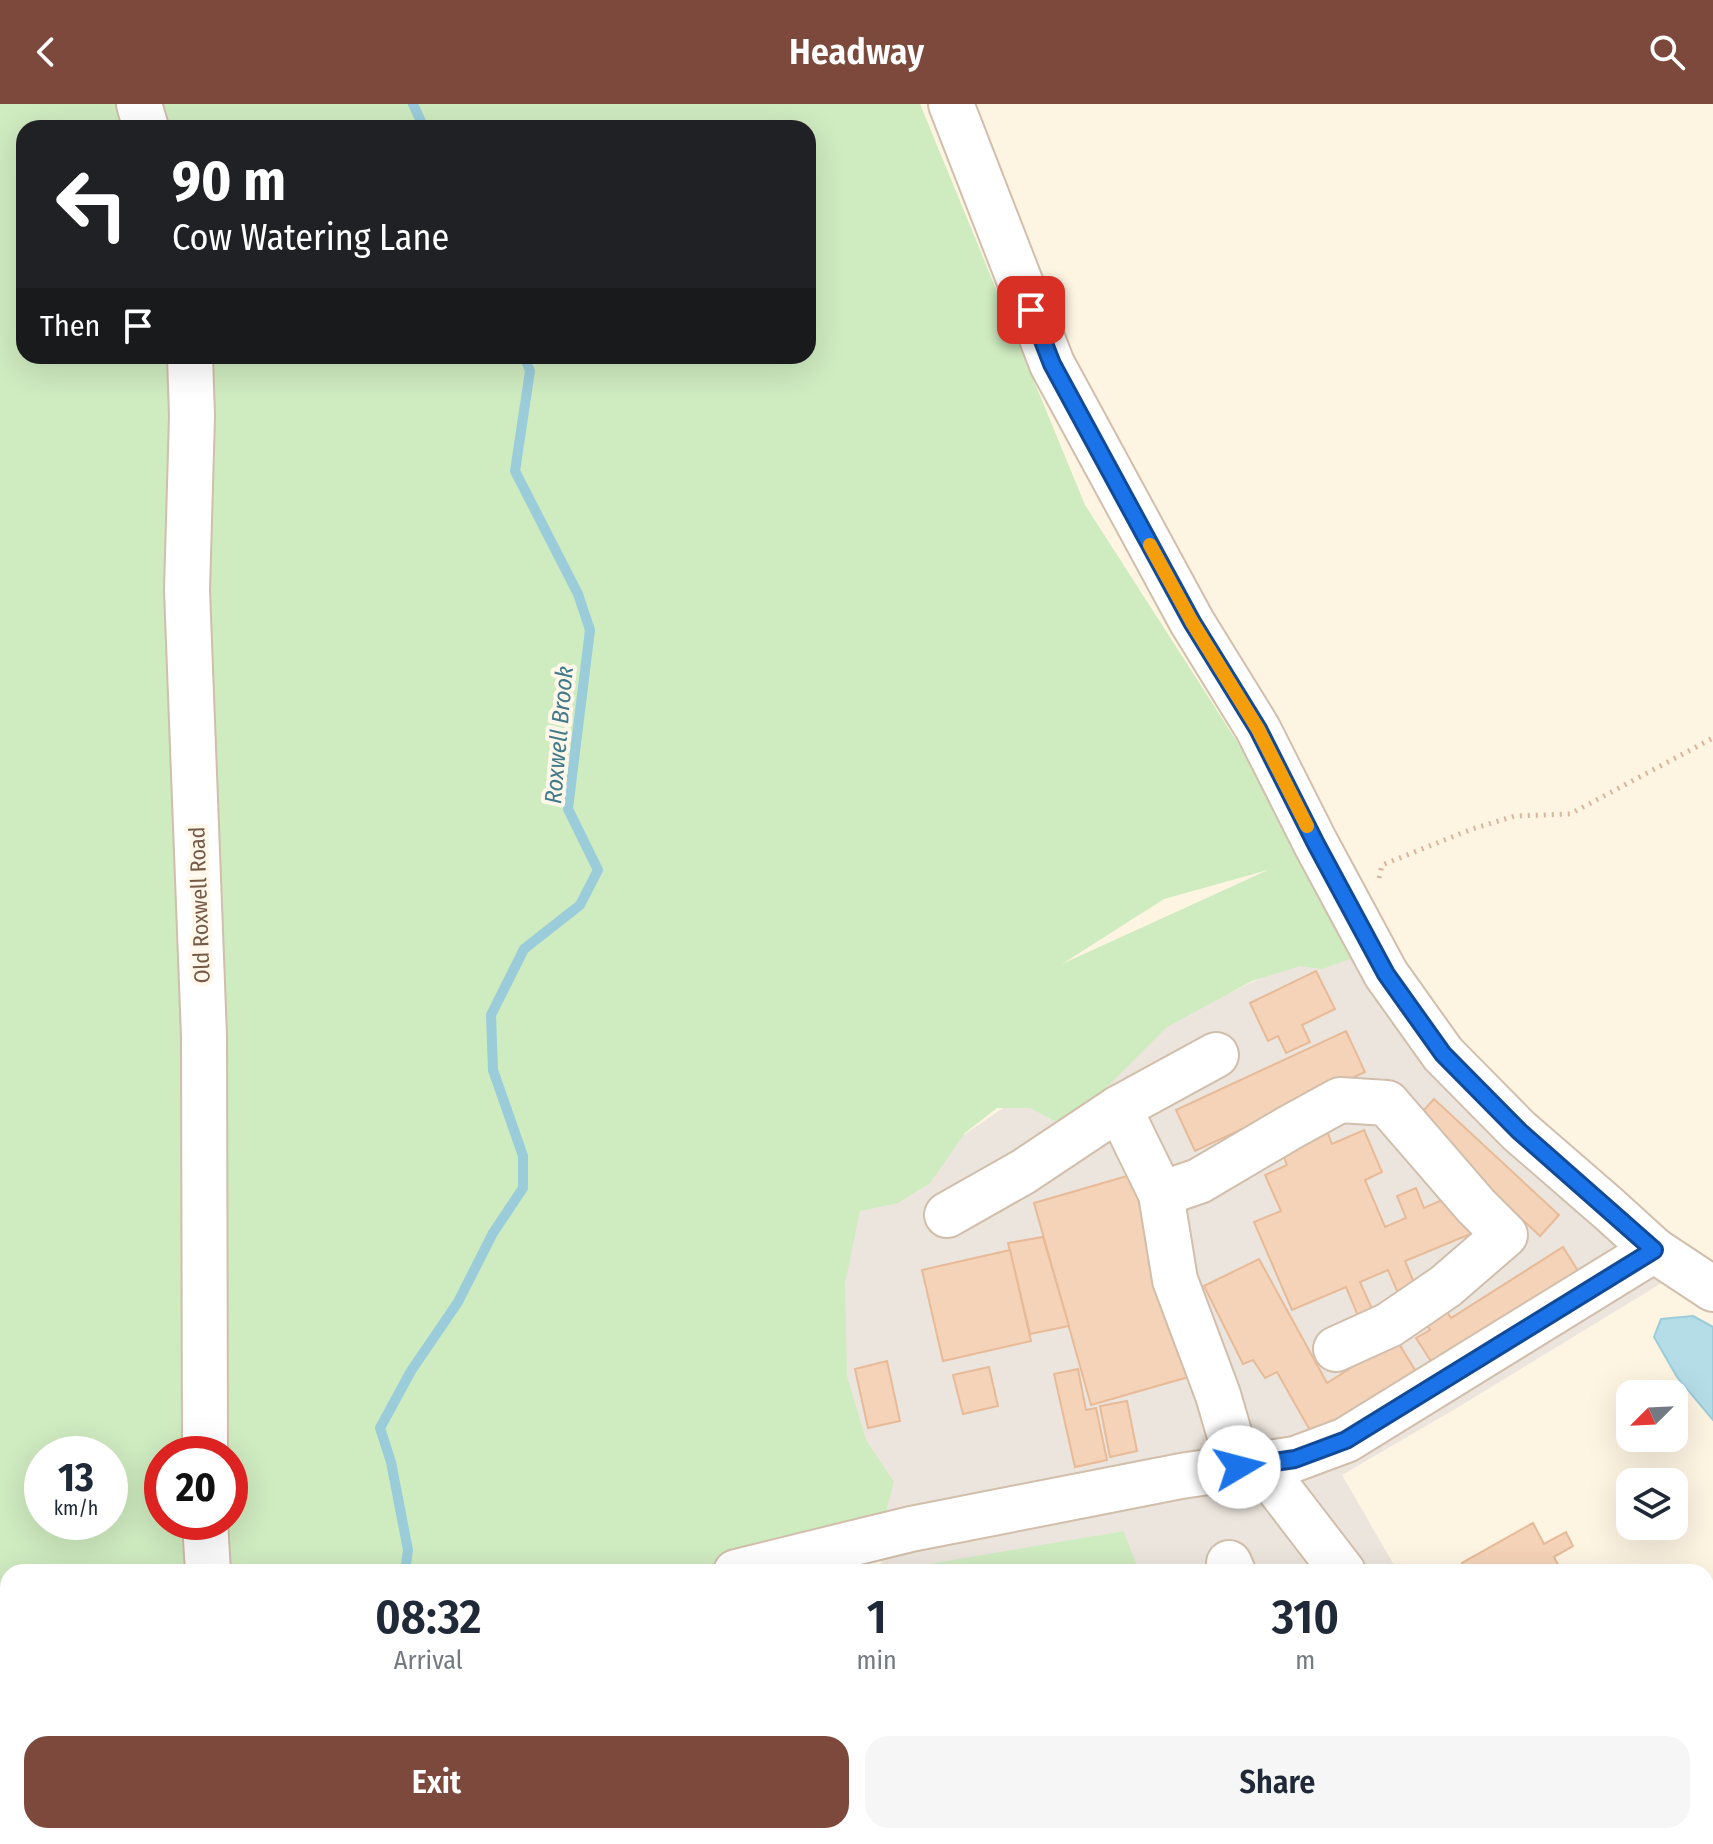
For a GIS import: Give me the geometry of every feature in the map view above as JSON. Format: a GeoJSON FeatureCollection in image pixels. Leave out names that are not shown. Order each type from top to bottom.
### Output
{"type":"FeatureCollection","features":[{"type":"Feature","properties":{"kind":"street"},"geometry":{"type":"LineString","coordinates":[[951,104],[1052,364],[1192,622],[1258,729],[1386,974],[1443,1054],[1519,1131],[1654,1250],[1713,1289]]}},
{"type":"Feature","properties":{"kind":"street","name":"Old Roxwell Road"},"geometry":{"type":"LineString","coordinates":[[190,364],[192,416],[187,590],[204,1036],[205,1436]]}},
{"type":"Feature","properties":{"kind":"street"},"geometry":{"type":"LineString","coordinates":[[947,1215],[1023,1172],[1119,1108],[1216,1055]]}},
{"type":"Feature","properties":{"kind":"street"},"geometry":{"type":"LineString","coordinates":[[1161,1194],[1199,1181],[1340,1100],[1387,1103],[1505,1235],[1446,1286],[1389,1325],[1336,1349]]}},
{"type":"Feature","properties":{"kind":"street"},"geometry":{"type":"LineString","coordinates":[[1119,1108],[1161,1194],[1175,1280],[1218,1395],[1250,1466],[1336,1564]]}},
{"type":"Feature","properties":{"kind":"street"},"geometry":{"type":"LineString","coordinates":[[769,1564],[911,1529],[1181,1476],[1295,1459],[1346,1440],[1654,1250]]}},
{"type":"Feature","properties":{"kind":"street"},"geometry":{"type":"LineString","coordinates":[[206,1540],[208,1564]]}},
{"type":"Feature","properties":{"kind":"path"},"geometry":{"type":"LineString","coordinates":[[1346,899],[1377,886],[1382,865],[1472,829],[1515,816],[1570,814],[1713,738]]}},
{"type":"Feature","properties":{"kind":"shaded area"},"geometry":{"type":"Polygon","coordinates":[[[1347,937],[1668,1279],[1342,1475],[1393,1564],[1136,1564],[1122,1531],[932,1564],[882,1564],[831,1290],[832,1231],[884,1190],[1035,1086],[1347,937]]]}},
{"type":"Feature","properties":{"kind":"green space"},"geometry":{"type":"Polygon","coordinates":[[[0,104],[920,104],[1085,505],[1353,927],[1350,959],[1322,969],[1300,966],[1252,981],[1167,1027],[1089,1105],[1055,1121],[1030,1108],[997,1108],[965,1133],[930,1183],[898,1203],[860,1211],[845,1283],[847,1376],[866,1440],[894,1482],[882,1526],[801,1564],[0,1564],[0,104]],[[1268,870],[1164,899],[1062,964],[1268,870]]]}},
{"type":"Feature","properties":{"kind":"green space"},"geometry":{"type":"Polygon","coordinates":[[[1123,1531],[1137,1564],[930,1564],[1123,1531]]]}},
{"type":"Feature","properties":{"kind":"water"},"geometry":{"type":"Polygon","coordinates":[[[1693,1316],[1713,1327],[1713,1420],[1688,1390],[1688,1380],[1677,1377],[1654,1337],[1661,1319],[1693,1316]]]}},
{"type":"Feature","properties":{"kind":"building"},"geometry":{"type":"Polygon","coordinates":[[[1316,971],[1335,1009],[1302,1025],[1310,1042],[1286,1053],[1278,1036],[1268,1041],[1250,1003],[1316,971]]]}},
{"type":"Feature","properties":{"kind":"building"},"geometry":{"type":"Polygon","coordinates":[[[1346,1031],[1365,1072],[1195,1151],[1176,1110],[1346,1031]]]}},
{"type":"Feature","properties":{"kind":"building"},"geometry":{"type":"Polygon","coordinates":[[[1434,1099],[1559,1215],[1540,1236],[1415,1120],[1434,1099]]]}},
{"type":"Feature","properties":{"kind":"building"},"geometry":{"type":"Polygon","coordinates":[[[1323,1121],[1332,1144],[1364,1130],[1382,1172],[1365,1180],[1385,1227],[1406,1218],[1397,1196],[1416,1188],[1424,1208],[1456,1194],[1473,1233],[1405,1261],[1415,1285],[1398,1293],[1388,1270],[1360,1282],[1376,1318],[1361,1323],[1346,1287],[1292,1310],[1254,1222],[1281,1211],[1265,1175],[1287,1165],[1277,1140],[1323,1121]]]}},
{"type":"Feature","properties":{"kind":"building"},"geometry":{"type":"Polygon","coordinates":[[[1134,1174],[1192,1376],[1091,1405],[1034,1203],[1134,1174]]]}},
{"type":"Feature","properties":{"kind":"building"},"geometry":{"type":"Polygon","coordinates":[[[1043,1237],[1069,1326],[1030,1334],[1008,1243],[1043,1237]]]}},
{"type":"Feature","properties":{"kind":"building"},"geometry":{"type":"Polygon","coordinates":[[[1563,1247],[1580,1274],[1434,1366],[1416,1338],[1430,1330],[1424,1320],[1444,1307],[1451,1318],[1563,1247]]]}},
{"type":"Feature","properties":{"kind":"building"},"geometry":{"type":"Polygon","coordinates":[[[1010,1250],[1031,1341],[943,1361],[922,1270],[1010,1250]]]}},
{"type":"Feature","properties":{"kind":"building"},"geometry":{"type":"Polygon","coordinates":[[[1259,1259],[1327,1383],[1396,1339],[1418,1375],[1312,1434],[1277,1372],[1265,1378],[1253,1360],[1243,1364],[1204,1286],[1259,1259]]]}},
{"type":"Feature","properties":{"kind":"building"},"geometry":{"type":"Polygon","coordinates":[[[887,1361],[900,1421],[868,1428],[855,1369],[887,1361]]]}},
{"type":"Feature","properties":{"kind":"building"},"geometry":{"type":"Polygon","coordinates":[[[989,1367],[998,1406],[963,1414],[953,1375],[989,1367]]]}},
{"type":"Feature","properties":{"kind":"building"},"geometry":{"type":"Polygon","coordinates":[[[1078,1369],[1086,1410],[1096,1408],[1107,1460],[1075,1467],[1054,1374],[1078,1369]]]}},
{"type":"Feature","properties":{"kind":"building"},"geometry":{"type":"Polygon","coordinates":[[[1127,1401],[1137,1451],[1110,1457],[1100,1406],[1127,1401]]]}},
{"type":"Feature","properties":{"kind":"building"},"geometry":{"type":"Polygon","coordinates":[[[1533,1523],[1544,1544],[1566,1532],[1573,1546],[1554,1557],[1558,1564],[1462,1563],[1533,1523]]]}},
{"type":"Feature","properties":{"kind":"waterway","name":"Roxwell Brook"},"geometry":{"type":"LineString","coordinates":[[413,104],[420,120]]}},
{"type":"Feature","properties":{"kind":"waterway","name":"Roxwell Brook"},"geometry":{"type":"LineString","coordinates":[[406,1564],[408,1550],[391,1462],[380,1428],[411,1371],[458,1302],[493,1233],[523,1188],[523,1156],[493,1070],[491,1015],[524,949],[580,905],[598,870],[568,809],[590,630],[578,594],[515,471],[530,371],[527,364]]}},
{"type":"Feature","properties":{"kind":"slow traffic"},"geometry":{"type":"LineString","coordinates":[[1150,545],[1192,622],[1258,729],[1307,826]]}},
{"type":"Feature","properties":{"kind":"route"},"geometry":{"type":"LineString","coordinates":[[1031,310],[1052,364],[1192,622],[1258,729],[1386,974],[1443,1054],[1519,1131],[1654,1250],[1346,1440],[1295,1459],[1239,1467]]}}]}
